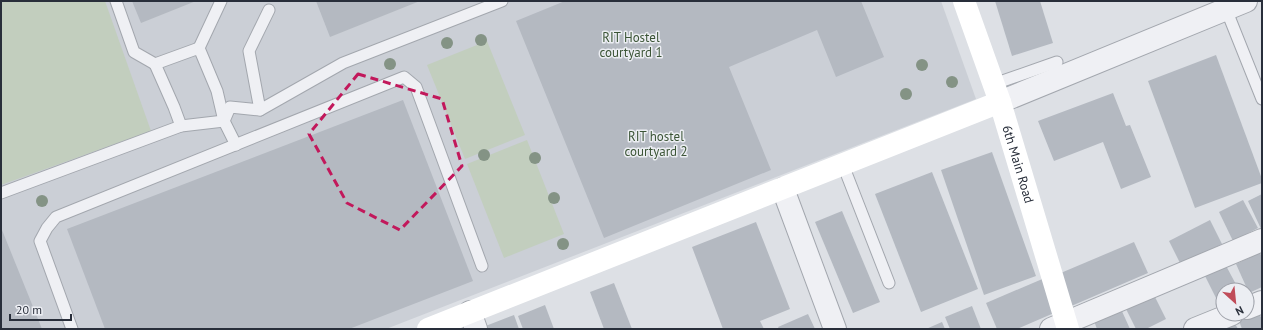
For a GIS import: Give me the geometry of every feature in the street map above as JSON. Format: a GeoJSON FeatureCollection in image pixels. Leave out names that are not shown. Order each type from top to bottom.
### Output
{"type":"FeatureCollection","features":[{"type":"Feature","properties":{"kind":"street","name":"6th Main Road"},"geometry":{"type":"LineString","coordinates":[[964,1],[997,93],[1061,327]]}},
{"type":"Feature","properties":{"kind":"street"},"geometry":{"type":"LineString","coordinates":[[428,329],[473,321],[843,165],[997,93],[1246,1]]}},
{"type":"Feature","properties":{"kind":"street"},"geometry":{"type":"LineString","coordinates":[[783,189],[835,329]]}},
{"type":"Feature","properties":{"kind":"street"},"geometry":{"type":"LineString","coordinates":[[1061,327],[1262,240]]}},
{"type":"Feature","properties":{"kind":"street"},"geometry":{"type":"LineString","coordinates":[[1195,329],[1215,321]]}},
{"type":"Feature","properties":{"kind":"lane"},"geometry":{"type":"LineString","coordinates":[[116,1],[134,52],[154,64],[174,107],[180,126]]}},
{"type":"Feature","properties":{"kind":"lane"},"geometry":{"type":"LineString","coordinates":[[154,64],[199,48],[221,1]]}},
{"type":"Feature","properties":{"kind":"lane"},"geometry":{"type":"LineString","coordinates":[[224,121],[230,107],[260,110],[343,63],[493,2]]}},
{"type":"Feature","properties":{"kind":"lane"},"geometry":{"type":"LineString","coordinates":[[1226,9],[1262,99]]}},
{"type":"Feature","properties":{"kind":"lane"},"geometry":{"type":"LineString","coordinates":[[260,110],[249,51],[269,10]]}},
{"type":"Feature","properties":{"kind":"lane"},"geometry":{"type":"LineString","coordinates":[[199,48],[217,91],[224,121],[236,145]]}},
{"type":"Feature","properties":{"kind":"lane"},"geometry":{"type":"LineString","coordinates":[[997,93],[1057,62]]}},
{"type":"Feature","properties":{"kind":"lane"},"geometry":{"type":"LineString","coordinates":[[72,329],[40,241],[47,228],[56,217],[404,77],[416,87],[482,266]]}},
{"type":"Feature","properties":{"kind":"lane"},"geometry":{"type":"LineString","coordinates":[[1,193],[180,126],[224,121]]}},
{"type":"Feature","properties":{"kind":"lane"},"geometry":{"type":"LineString","coordinates":[[843,165],[889,284]]}},
{"type":"Feature","properties":{"kind":"highlighted area"},"geometry":{"type":"Polygon","coordinates":[[[358,74],[442,99],[462,166],[400,230],[347,203],[309,134],[358,74]]]}},
{"type":"Feature","properties":{"kind":"shaded area"},"geometry":{"type":"Polygon","coordinates":[[[1,1],[941,1],[976,99],[386,329],[1,329],[1,1]]]}},
{"type":"Feature","properties":{"kind":"green space"},"geometry":{"type":"Polygon","coordinates":[[[1,1],[105,1],[151,131],[1,185],[1,1]]]}},
{"type":"Feature","properties":{"kind":"green space"},"geometry":{"type":"Polygon","coordinates":[[[487,41],[525,135],[465,159],[427,65],[487,41]]]}},
{"type":"Feature","properties":{"kind":"green space"},"geometry":{"type":"Polygon","coordinates":[[[527,140],[564,234],[504,258],[467,164],[527,140]]]}},
{"type":"Feature","properties":{"kind":"building"},"geometry":{"type":"Polygon","coordinates":[[[132,1],[196,1],[141,23],[132,1]]]}},
{"type":"Feature","properties":{"kind":"building"},"geometry":{"type":"Polygon","coordinates":[[[316,1],[420,1],[330,37],[316,1]]]}},
{"type":"Feature","properties":{"kind":"building"},"geometry":{"type":"Polygon","coordinates":[[[565,1],[861,1],[884,57],[836,77],[817,30],[729,67],[771,170],[604,238],[516,21],[565,1]]]}},
{"type":"Feature","properties":{"kind":"building"},"geometry":{"type":"Polygon","coordinates":[[[995,1],[1040,1],[1053,43],[1012,56],[995,1]]]}},
{"type":"Feature","properties":{"kind":"building"},"geometry":{"type":"Polygon","coordinates":[[[1216,55],[1262,179],[1262,183],[1195,208],[1148,81],[1216,55]]]}},
{"type":"Feature","properties":{"kind":"building"},"geometry":{"type":"Polygon","coordinates":[[[1113,93],[1126,126],[1130,125],[1151,177],[1121,189],[1103,142],[1054,161],[1038,121],[1113,93]]]}},
{"type":"Feature","properties":{"kind":"building"},"geometry":{"type":"Polygon","coordinates":[[[403,100],[473,281],[349,329],[105,329],[67,229],[403,100]]]}},
{"type":"Feature","properties":{"kind":"building"},"geometry":{"type":"Polygon","coordinates":[[[992,152],[1036,276],[984,295],[941,170],[992,152]]]}},
{"type":"Feature","properties":{"kind":"building"},"geometry":{"type":"Polygon","coordinates":[[[932,172],[978,289],[921,312],[875,194],[932,172]]]}},
{"type":"Feature","properties":{"kind":"building"},"geometry":{"type":"Polygon","coordinates":[[[1262,194],[1262,231],[1248,201],[1262,194]]]}},
{"type":"Feature","properties":{"kind":"building"},"geometry":{"type":"Polygon","coordinates":[[[1243,200],[1258,228],[1233,241],[1219,212],[1243,200]]]}},
{"type":"Feature","properties":{"kind":"building"},"geometry":{"type":"Polygon","coordinates":[[[842,211],[880,302],[853,313],[815,222],[842,211]]]}},
{"type":"Feature","properties":{"kind":"building"},"geometry":{"type":"Polygon","coordinates":[[[1210,220],[1222,244],[1181,265],[1169,241],[1210,220]]]}},
{"type":"Feature","properties":{"kind":"building"},"geometry":{"type":"Polygon","coordinates":[[[756,222],[790,309],[760,321],[764,329],[723,329],[692,247],[756,222]]]}},
{"type":"Feature","properties":{"kind":"building"},"geometry":{"type":"Polygon","coordinates":[[[2,230],[42,329],[1,329],[2,230]]]}},
{"type":"Feature","properties":{"kind":"building"},"geometry":{"type":"Polygon","coordinates":[[[1134,242],[1148,273],[1069,307],[1056,275],[1134,242]]]}},
{"type":"Feature","properties":{"kind":"building"},"geometry":{"type":"Polygon","coordinates":[[[1260,253],[1262,257],[1262,287],[1255,290],[1255,282],[1244,282],[1236,264],[1260,253]]]}},
{"type":"Feature","properties":{"kind":"building"},"geometry":{"type":"Polygon","coordinates":[[[1224,262],[1235,282],[1215,282],[1215,296],[1203,272],[1224,262]]]}},
{"type":"Feature","properties":{"kind":"building"},"geometry":{"type":"Polygon","coordinates":[[[1047,277],[1061,310],[1017,329],[997,329],[986,303],[1047,277]]]}},
{"type":"Feature","properties":{"kind":"building"},"geometry":{"type":"Polygon","coordinates":[[[614,283],[632,329],[604,329],[590,292],[614,283]]]}},
{"type":"Feature","properties":{"kind":"building"},"geometry":{"type":"Polygon","coordinates":[[[1152,291],[1166,319],[1146,329],[1136,329],[1124,305],[1152,291]]]}},
{"type":"Feature","properties":{"kind":"building"},"geometry":{"type":"Polygon","coordinates":[[[545,305],[554,329],[523,329],[518,316],[545,305]]]}},
{"type":"Feature","properties":{"kind":"building"},"geometry":{"type":"Polygon","coordinates":[[[972,306],[981,329],[950,329],[945,317],[972,306]]]}},
{"type":"Feature","properties":{"kind":"building"},"geometry":{"type":"Polygon","coordinates":[[[1121,309],[1130,329],[1097,329],[1094,321],[1121,309]]]}},
{"type":"Feature","properties":{"kind":"building"},"geometry":{"type":"Polygon","coordinates":[[[1258,312],[1262,319],[1262,329],[1242,329],[1239,322],[1255,322],[1255,313],[1258,312]]]}},
{"type":"Feature","properties":{"kind":"building"},"geometry":{"type":"Polygon","coordinates":[[[808,314],[815,329],[779,329],[778,327],[808,314]]]}},
{"type":"Feature","properties":{"kind":"building"},"geometry":{"type":"Polygon","coordinates":[[[514,315],[519,329],[484,329],[483,327],[514,315]]]}},
{"type":"Feature","properties":{"kind":"building"},"geometry":{"type":"Polygon","coordinates":[[[942,322],[945,329],[926,329],[942,322]]]}},
{"type":"Feature","properties":{"kind":"building"},"geometry":{"type":"Polygon","coordinates":[[[1229,322],[1234,322],[1238,329],[1214,329],[1229,322]]]}},
{"type":"Feature","properties":{"kind":"park label","name":"RIT Hostel courtyard 1"},"geometry":{"type":"Point","coordinates":[631,44]}},
{"type":"Feature","properties":{"kind":"park label","name":"RIT hostel courtyard 2"},"geometry":{"type":"Point","coordinates":[656,144]}}]}
